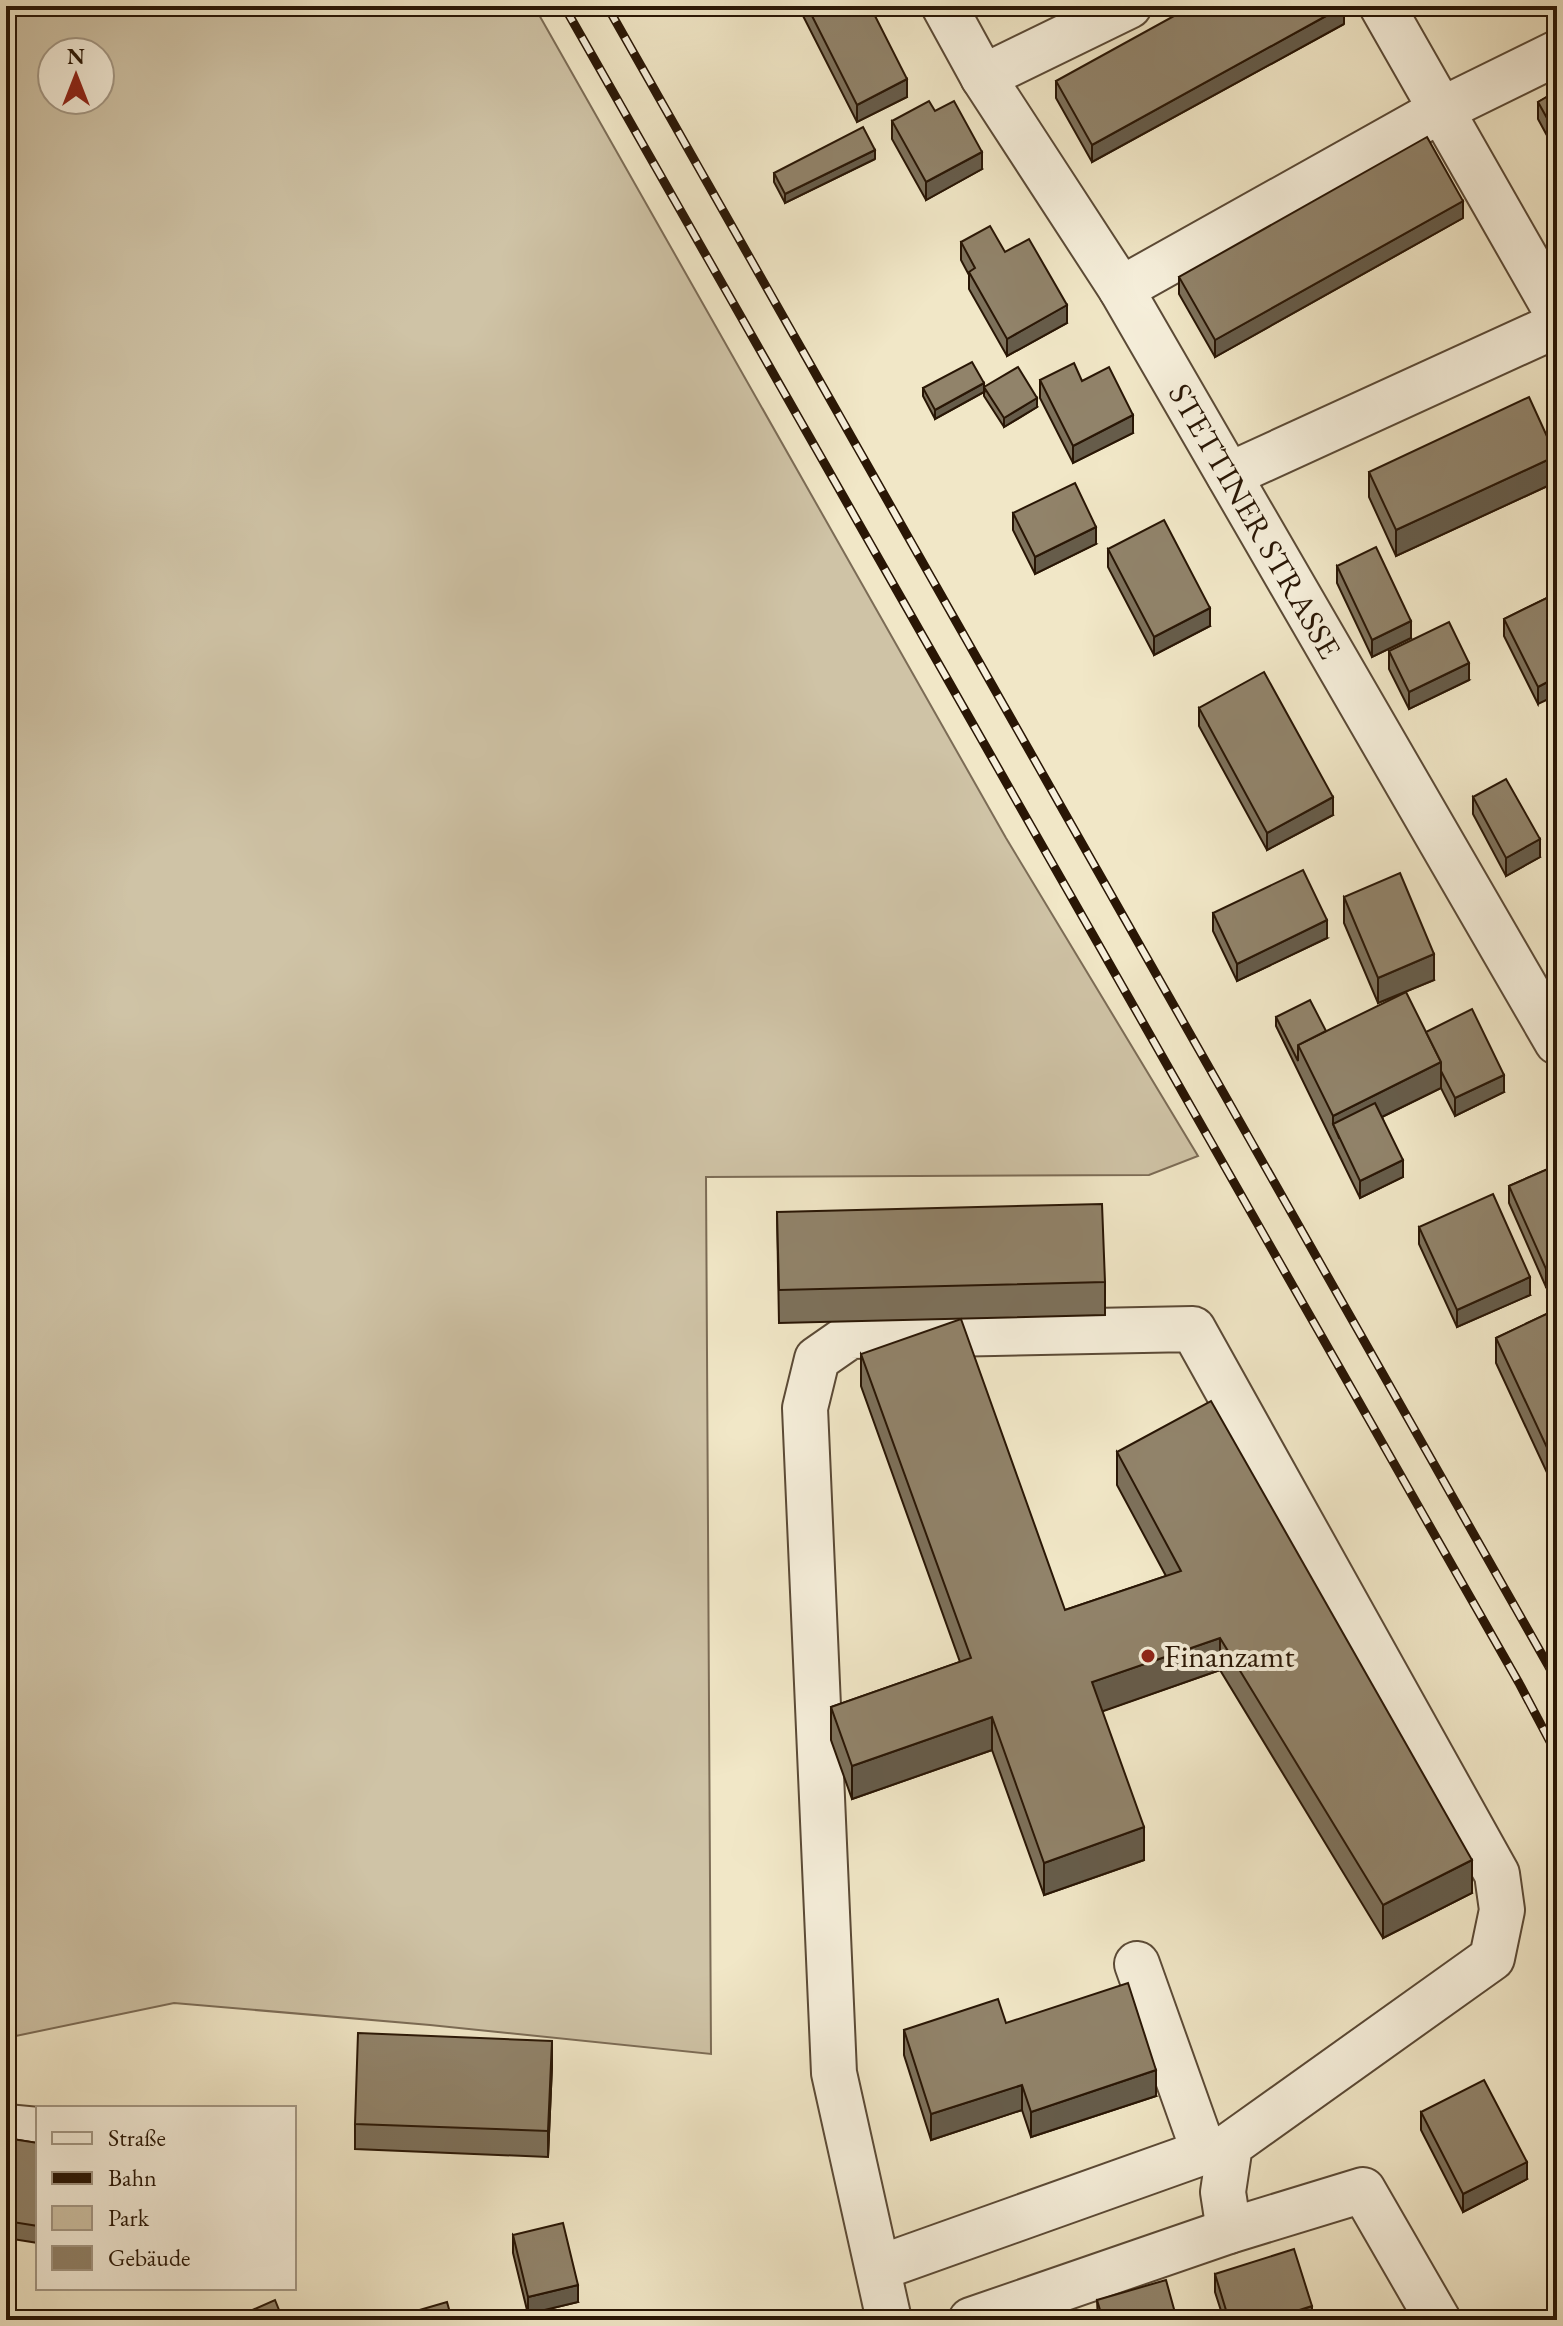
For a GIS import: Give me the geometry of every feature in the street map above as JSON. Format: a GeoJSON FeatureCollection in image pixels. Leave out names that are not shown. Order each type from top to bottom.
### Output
{"type":"FeatureCollection","features":[{"type":"Feature","properties":{"kind":"street","name":"STETTINER STRASSE"},"geometry":{"type":"LineString","coordinates":[[944,6],[983,77],[1121,289],[1557,1042]]}},
{"type":"Feature","properties":{"kind":"street"},"geometry":{"type":"LineString","coordinates":[[983,77],[1129,6]]}},
{"type":"Feature","properties":{"kind":"street"},"geometry":{"type":"LineString","coordinates":[[1382,6],[1557,313]]}},
{"type":"Feature","properties":{"kind":"street"},"geometry":{"type":"LineString","coordinates":[[1121,289],[1441,110],[1557,53]]}},
{"type":"Feature","properties":{"kind":"street"},"geometry":{"type":"LineString","coordinates":[[1229,475],[1557,325]]}},
{"type":"Feature","properties":{"kind":"street"},"geometry":{"type":"LineString","coordinates":[[879,2268],[1217,2149],[1492,1958],[1502,1910],[1497,1874],[1193,1329],[850,1336],[817,1359],[805,1408],[834,2073],[889,2320]]}},
{"type":"Feature","properties":{"kind":"street"},"geometry":{"type":"LineString","coordinates":[[1137,1964],[1217,2149],[1229,2231]]}},
{"type":"Feature","properties":{"kind":"street"},"geometry":{"type":"LineString","coordinates":[[6,2127],[36,2130]]}},
{"type":"Feature","properties":{"kind":"street"},"geometry":{"type":"LineString","coordinates":[[971,2320],[1229,2231],[1363,2190],[1438,2320]]}},
{"type":"Feature","properties":{"kind":"green space"},"geometry":{"type":"Polygon","coordinates":[[[6,6],[534,6],[1006,838],[1198,1156],[1149,1175],[706,1177],[711,2054],[174,2003],[6,2038],[6,6]]]}},
{"type":"Feature","properties":{"kind":"building"},"geometry":{"type":"Polygon","coordinates":[[[807,6],[870,6],[907,79],[857,105],[807,6]]]}},
{"type":"Feature","properties":{"kind":"building"},"geometry":{"type":"Polygon","coordinates":[[[1192,6],[1344,6],[1092,145],[1056,81],[1192,6]]]}},
{"type":"Feature","properties":{"kind":"building"},"geometry":{"type":"Polygon","coordinates":[[[1557,91],[1557,136],[1538,102],[1557,91]]]}},
{"type":"Feature","properties":{"kind":"building"},"geometry":{"type":"Polygon","coordinates":[[[929,101],[935,111],[954,101],[982,152],[926,182],[892,121],[929,101]]]}},
{"type":"Feature","properties":{"kind":"building"},"geometry":{"type":"Polygon","coordinates":[[[863,127],[875,150],[785,194],[774,173],[863,127]]]}},
{"type":"Feature","properties":{"kind":"building"},"geometry":{"type":"Polygon","coordinates":[[[1427,137],[1463,201],[1215,340],[1179,277],[1427,137]]]}},
{"type":"Feature","properties":{"kind":"building"},"geometry":{"type":"Polygon","coordinates":[[[990,226],[1005,252],[1029,239],[1067,305],[1007,339],[969,272],[975,268],[961,242],[990,226]]]}},
{"type":"Feature","properties":{"kind":"building"},"geometry":{"type":"Polygon","coordinates":[[[972,362],[984,383],[935,410],[923,388],[972,362]]]}},
{"type":"Feature","properties":{"kind":"building"},"geometry":{"type":"Polygon","coordinates":[[[1074,363],[1082,381],[1109,367],[1133,415],[1073,446],[1040,380],[1074,363]]]}},
{"type":"Feature","properties":{"kind":"building"},"geometry":{"type":"Polygon","coordinates":[[[1018,367],[1037,398],[1004,418],[984,387],[1018,367]]]}},
{"type":"Feature","properties":{"kind":"building"},"geometry":{"type":"Polygon","coordinates":[[[1529,397],[1556,456],[1396,530],[1369,472],[1529,397]]]}},
{"type":"Feature","properties":{"kind":"building"},"geometry":{"type":"Polygon","coordinates":[[[1075,483],[1096,527],[1035,557],[1013,513],[1075,483]]]}},
{"type":"Feature","properties":{"kind":"building"},"geometry":{"type":"Polygon","coordinates":[[[1164,520],[1210,608],[1154,637],[1108,549],[1164,520]]]}},
{"type":"Feature","properties":{"kind":"building"},"geometry":{"type":"Polygon","coordinates":[[[1376,547],[1411,621],[1372,640],[1337,566],[1376,547]]]}},
{"type":"Feature","properties":{"kind":"building"},"geometry":{"type":"Polygon","coordinates":[[[1557,593],[1557,677],[1538,687],[1504,619],[1557,593]]]}},
{"type":"Feature","properties":{"kind":"building"},"geometry":{"type":"Polygon","coordinates":[[[1449,622],[1469,663],[1409,692],[1389,651],[1449,622]]]}},
{"type":"Feature","properties":{"kind":"building"},"geometry":{"type":"Polygon","coordinates":[[[1264,672],[1333,797],[1267,833],[1199,708],[1264,672]]]}},
{"type":"Feature","properties":{"kind":"building"},"geometry":{"type":"Polygon","coordinates":[[[1506,779],[1540,839],[1506,858],[1473,797],[1506,779]]]}},
{"type":"Feature","properties":{"kind":"building"},"geometry":{"type":"Polygon","coordinates":[[[1303,870],[1327,920],[1237,964],[1213,913],[1303,870]]]}},
{"type":"Feature","properties":{"kind":"building"},"geometry":{"type":"Polygon","coordinates":[[[1400,873],[1434,954],[1378,978],[1344,897],[1400,873]]]}},
{"type":"Feature","properties":{"kind":"building"},"geometry":{"type":"Polygon","coordinates":[[[1406,992],[1441,1062],[1333,1116],[1298,1045],[1406,992]]]}},
{"type":"Feature","properties":{"kind":"building"},"geometry":{"type":"Polygon","coordinates":[[[1310,1000],[1326,1031],[1298,1045],[1298,1061],[1276,1017],[1310,1000]]]}},
{"type":"Feature","properties":{"kind":"building"},"geometry":{"type":"Polygon","coordinates":[[[1472,1009],[1504,1075],[1455,1098],[1426,1032],[1472,1009]]]}},
{"type":"Feature","properties":{"kind":"building"},"geometry":{"type":"Polygon","coordinates":[[[1375,1103],[1403,1160],[1360,1181],[1333,1124],[1375,1103]]]}},
{"type":"Feature","properties":{"kind":"building"},"geometry":{"type":"Polygon","coordinates":[[[1557,1165],[1557,1264],[1546,1269],[1509,1186],[1557,1165]]]}},
{"type":"Feature","properties":{"kind":"building"},"geometry":{"type":"Polygon","coordinates":[[[1493,1194],[1530,1277],[1457,1310],[1419,1227],[1493,1194]]]}},
{"type":"Feature","properties":{"kind":"building"},"geometry":{"type":"Polygon","coordinates":[[[1102,1204],[1105,1282],[779,1290],[777,1212],[1102,1204]]]}},
{"type":"Feature","properties":{"kind":"building"},"geometry":{"type":"Polygon","coordinates":[[[1557,1309],[1557,1448],[1549,1452],[1496,1338],[1557,1309]]]}},
{"type":"Feature","properties":{"kind":"building","name":"Finanzamt"},"geometry":{"type":"Polygon","coordinates":[[[961,1319],[1065,1610],[1181,1571],[1117,1452],[1211,1401],[1472,1860],[1383,1905],[1220,1638],[1092,1682],[1144,1827],[1044,1863],[992,1717],[852,1766],[831,1707],[971,1658],[861,1354],[961,1319]]]}},
{"type":"Feature","properties":{"kind":"building"},"geometry":{"type":"Polygon","coordinates":[[[1128,1983],[1156,2070],[1031,2112],[1022,2085],[931,2114],[904,2030],[998,1999],[1006,2023],[1128,1983]]]}},
{"type":"Feature","properties":{"kind":"building"},"geometry":{"type":"Polygon","coordinates":[[[358,2033],[552,2041],[548,2131],[355,2124],[358,2033]]]}},
{"type":"Feature","properties":{"kind":"building"},"geometry":{"type":"Polygon","coordinates":[[[1484,2080],[1527,2162],[1463,2194],[1421,2112],[1484,2080]]]}},
{"type":"Feature","properties":{"kind":"building"},"geometry":{"type":"Polygon","coordinates":[[[6,2138],[36,2143],[36,2226],[6,2221],[6,2138]]]}},
{"type":"Feature","properties":{"kind":"building"},"geometry":{"type":"Polygon","coordinates":[[[563,2223],[578,2285],[528,2297],[513,2235],[563,2223]]]}},
{"type":"Feature","properties":{"kind":"building"},"geometry":{"type":"Polygon","coordinates":[[[1294,2249],[1312,2306],[1268,2320],[1229,2320],[1215,2274],[1294,2249]]]}},
{"type":"Feature","properties":{"kind":"building"},"geometry":{"type":"Polygon","coordinates":[[[1166,2280],[1177,2320],[1103,2320],[1097,2300],[1166,2280]]]}},
{"type":"Feature","properties":{"kind":"building"},"geometry":{"type":"Polygon","coordinates":[[[275,2300],[283,2320],[230,2320],[275,2300]]]}},
{"type":"Feature","properties":{"kind":"building"},"geometry":{"type":"Polygon","coordinates":[[[447,2302],[452,2320],[385,2320],[447,2302]]]}},
{"type":"Feature","properties":{"kind":"building"},"geometry":{"type":"Polygon","coordinates":[[[604,2311],[606,2320],[570,2320],[604,2311]]]}},
{"type":"Feature","properties":{"kind":"railway"},"geometry":{"type":"LineString","coordinates":[[564,6],[1519,1683],[1557,1755]]}},
{"type":"Feature","properties":{"kind":"railway"},"geometry":{"type":"LineString","coordinates":[[607,6],[1557,1681]]}},
{"type":"Feature","properties":{"kind":"place","name":"Finanzamt"},"geometry":{"type":"Point","coordinates":[1148,1656]}}]}
